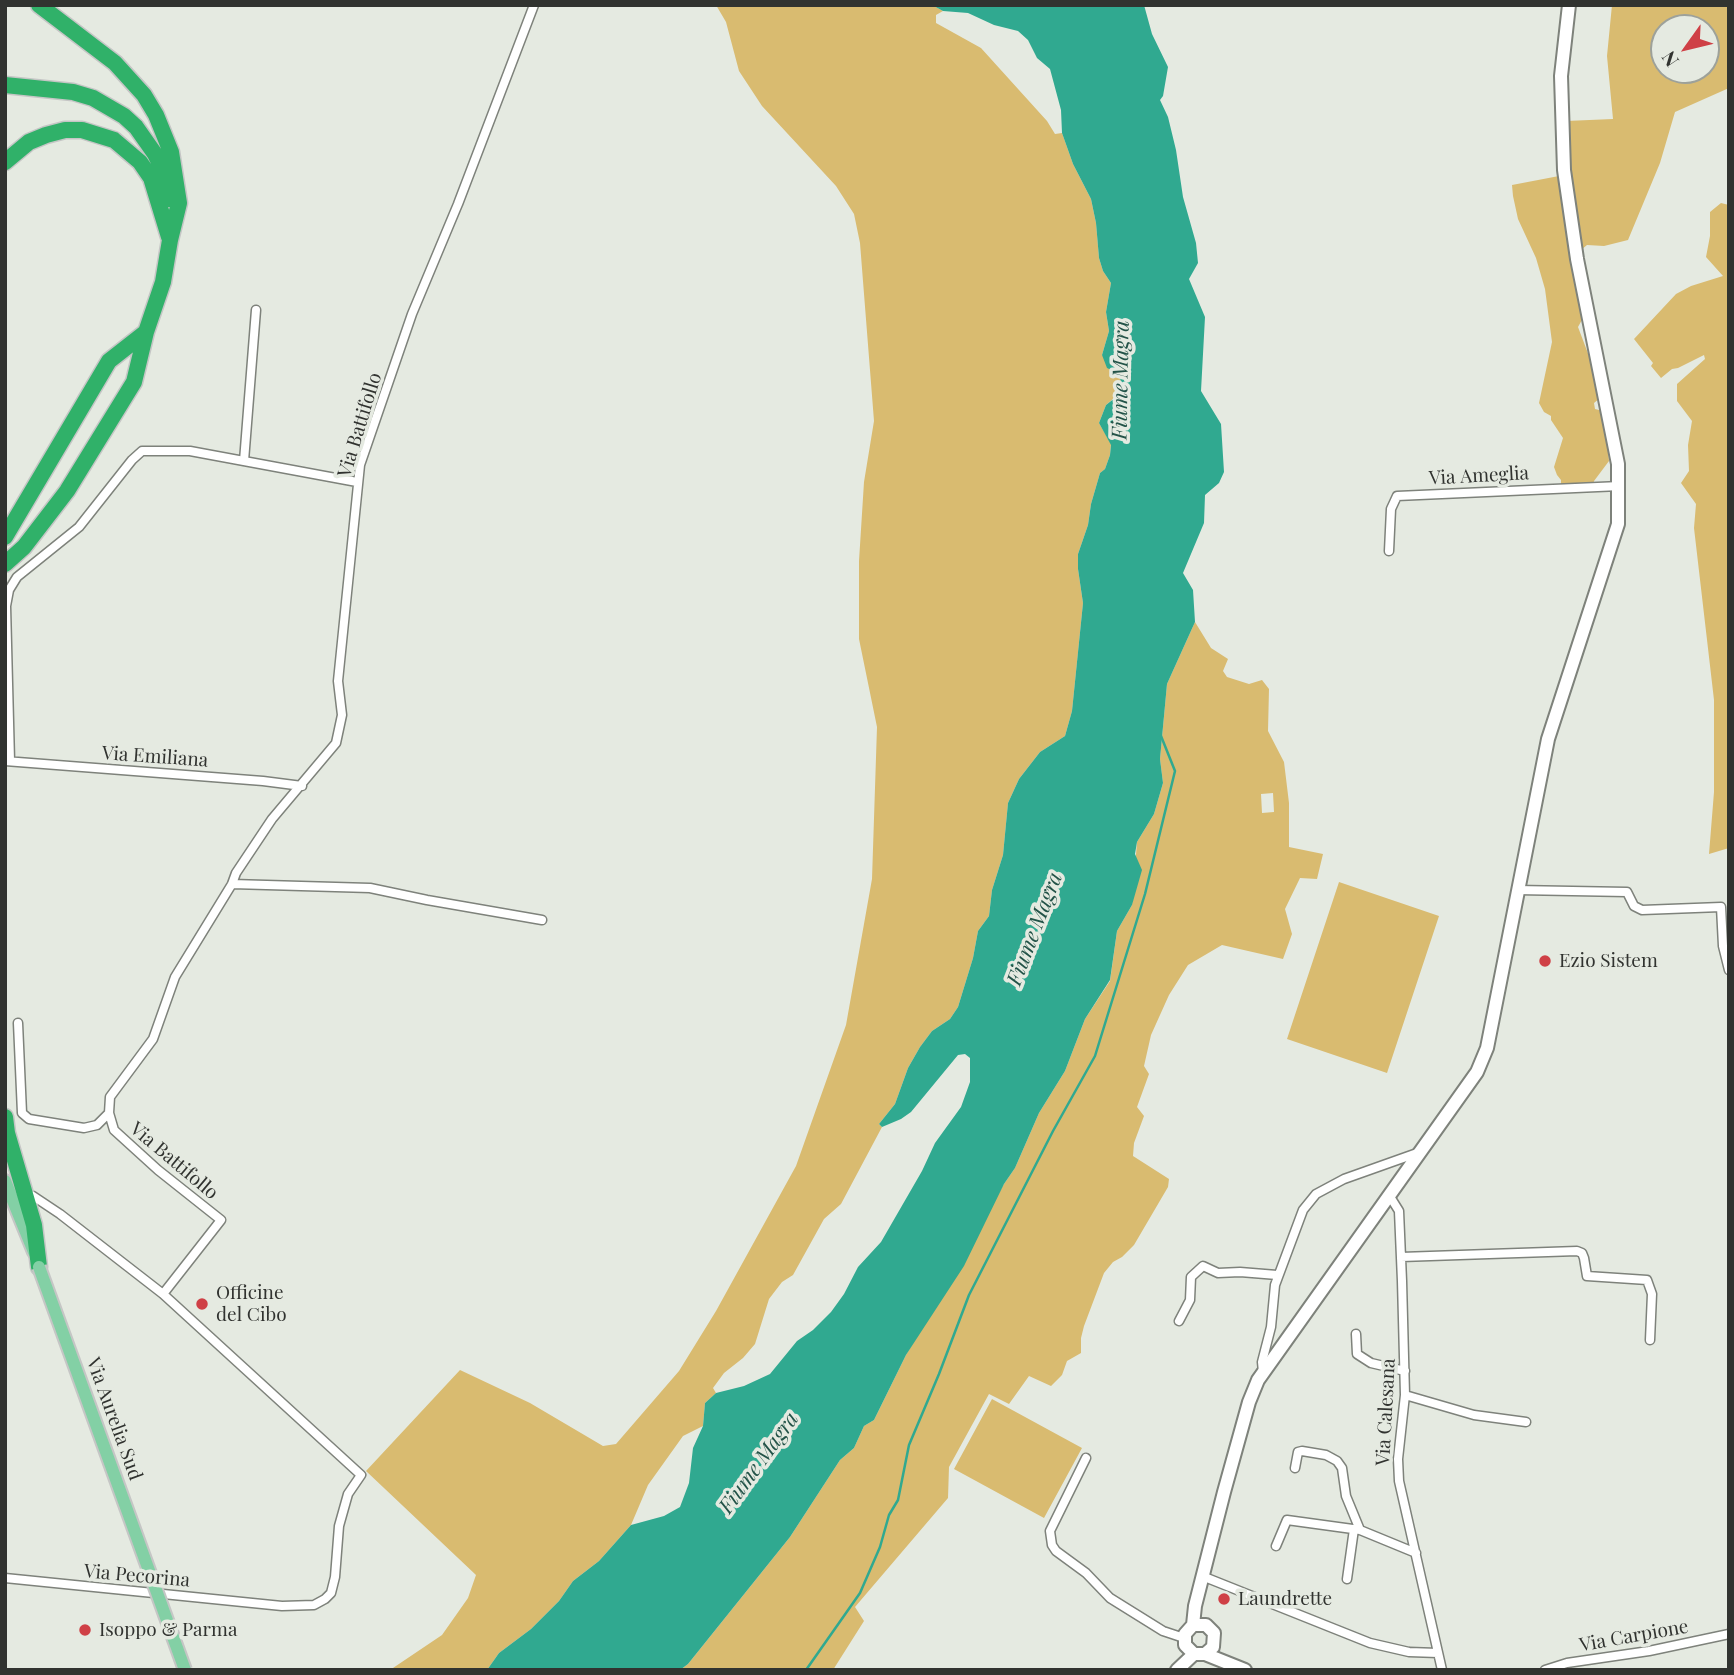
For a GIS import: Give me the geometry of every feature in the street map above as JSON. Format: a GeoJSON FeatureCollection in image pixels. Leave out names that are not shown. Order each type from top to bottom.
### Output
{"type":"FeatureCollection","features":[{"type":"Feature","properties":{"kind":"highway"},"geometry":{"type":"LineString","coordinates":[[5,564],[24,547],[67,491],[134,382],[146,332],[163,282],[179,203],[171,152],[156,115],[144,95],[115,63],[39,5]]}},
{"type":"Feature","properties":{"kind":"highway"},"geometry":{"type":"LineString","coordinates":[[5,85],[73,92],[109,106],[136,127],[148,141],[163,170],[171,205],[170,240]]}},
{"type":"Feature","properties":{"kind":"highway"},"geometry":{"type":"LineString","coordinates":[[5,162],[29,142],[65,130],[82,130],[114,140],[140,162],[151,178],[170,240]]}},
{"type":"Feature","properties":{"kind":"highway"},"geometry":{"type":"LineString","coordinates":[[5,537],[109,361],[146,332]]}},
{"type":"Feature","properties":{"kind":"highway"},"geometry":{"type":"LineString","coordinates":[[5,1117],[7,1133],[34,1226],[39,1267]]}},
{"type":"Feature","properties":{"kind":"main road"},"geometry":{"type":"LineString","coordinates":[[1200,1625],[1199,1597],[1202,1576],[1249,1402],[1263,1371],[1476,1072],[1487,1048],[1502,983],[1517,890],[1548,738],[1618,524],[1620,486],[1613,432],[1582,285],[1566,190],[1561,76],[1569,5]]}},
{"type":"Feature","properties":{"kind":"main road","name":"Via Aurelia Sud"},"geometry":{"type":"LineString","coordinates":[[5,1181],[39,1267],[185,1670]]}},
{"type":"Feature","properties":{"kind":"main road"},"geometry":{"type":"LineString","coordinates":[[1192,1648],[1187,1630],[1200,1625]]}},
{"type":"Feature","properties":{"kind":"main road"},"geometry":{"type":"LineString","coordinates":[[1200,1625],[1214,1633],[1215,1643],[1232,1664]]}},
{"type":"Feature","properties":{"kind":"main road"},"geometry":{"type":"LineString","coordinates":[[1177,1670],[1192,1648],[1215,1643]]}},
{"type":"Feature","properties":{"kind":"main road"},"geometry":{"type":"LineString","coordinates":[[1192,1648],[1245,1670]]}},
{"type":"Feature","properties":{"kind":"street","name":"Via Battifollo"},"geometry":{"type":"LineString","coordinates":[[163,1294],[221,1220],[158,1170],[114,1130],[109,1113],[110,1097],[153,1038],[174,977],[232,884],[236,873],[272,819],[336,743],[342,715],[338,681],[360,465],[412,314],[458,204],[534,5]]}},
{"type":"Feature","properties":{"kind":"street"},"geometry":{"type":"LineString","coordinates":[[244,461],[256,310]]}},
{"type":"Feature","properties":{"kind":"street"},"geometry":{"type":"LineString","coordinates":[[8,761],[6,606],[9,590],[17,577],[79,527],[142,451],[190,451],[357,482]]}},
{"type":"Feature","properties":{"kind":"street","name":"Via Ameglia"},"geometry":{"type":"LineString","coordinates":[[1389,551],[1391,509],[1397,496],[1620,486]]}},
{"type":"Feature","properties":{"kind":"street","name":"Via Emiliana"},"geometry":{"type":"LineString","coordinates":[[8,761],[302,786]]}},
{"type":"Feature","properties":{"kind":"street"},"geometry":{"type":"LineString","coordinates":[[232,884],[370,888],[542,920]]}},
{"type":"Feature","properties":{"kind":"street"},"geometry":{"type":"LineString","coordinates":[[1517,890],[1627,891],[1634,906],[1642,909],[1721,907],[1729,970]]}},
{"type":"Feature","properties":{"kind":"street","name":"Via Battifollo"},"geometry":{"type":"LineString","coordinates":[[18,1023],[22,1113],[29,1119],[84,1128],[97,1125],[109,1113]]}},
{"type":"Feature","properties":{"kind":"street"},"geometry":{"type":"LineString","coordinates":[[1263,1371],[1262,1363],[1271,1327],[1278,1275],[1303,1210],[1316,1195],[1344,1180],[1420,1152]]}},
{"type":"Feature","properties":{"kind":"street","name":"Via Calesana"},"geometry":{"type":"LineString","coordinates":[[1389,1195],[1399,1211],[1405,1371],[1398,1470],[1442,1670]]}},
{"type":"Feature","properties":{"kind":"street"},"geometry":{"type":"LineString","coordinates":[[33,1196],[61,1214],[163,1294]]}},
{"type":"Feature","properties":{"kind":"street"},"geometry":{"type":"LineString","coordinates":[[1401,1257],[1577,1251],[1582,1253],[1587,1276],[1647,1280],[1652,1294],[1650,1340]]}},
{"type":"Feature","properties":{"kind":"street"},"geometry":{"type":"LineString","coordinates":[[1179,1321],[1190,1300],[1191,1277],[1203,1266],[1218,1273],[1278,1275]]}},
{"type":"Feature","properties":{"kind":"street","name":"Via Pecorina"},"geometry":{"type":"LineString","coordinates":[[5,1578],[267,1604],[314,1605],[331,1593],[339,1526],[348,1494],[361,1475],[163,1294]]}},
{"type":"Feature","properties":{"kind":"street"},"geometry":{"type":"LineString","coordinates":[[1356,1334],[1357,1354],[1371,1363],[1405,1371]]}},
{"type":"Feature","properties":{"kind":"street"},"geometry":{"type":"LineString","coordinates":[[1405,1395],[1474,1415],[1526,1422]]}},
{"type":"Feature","properties":{"kind":"street"},"geometry":{"type":"LineString","coordinates":[[1294,1468],[1298,1452],[1301,1451],[1326,1455],[1338,1461],[1342,1468],[1346,1496],[1357,1529],[1347,1579]]}},
{"type":"Feature","properties":{"kind":"street"},"geometry":{"type":"LineString","coordinates":[[1086,1458],[1050,1531],[1052,1545],[1086,1573],[1110,1598],[1192,1648]]}},
{"type":"Feature","properties":{"kind":"street"},"geometry":{"type":"LineString","coordinates":[[1276,1546],[1287,1520],[1357,1529],[1416,1553]]}},
{"type":"Feature","properties":{"kind":"street"},"geometry":{"type":"LineString","coordinates":[[1202,1576],[1370,1643],[1409,1652],[1438,1653]]}},
{"type":"Feature","properties":{"kind":"street","name":"Via Carpione"},"geometry":{"type":"LineString","coordinates":[[1545,1670],[1729,1634]]}},
{"type":"Feature","properties":{"kind":"shaded area"},"geometry":{"type":"Polygon","coordinates":[[[716,5],[932,5],[943,11],[936,15],[936,23],[981,48],[1047,121],[1055,134],[1062,133],[1073,164],[1091,199],[1099,258],[1111,283],[1106,312],[1109,331],[1102,355],[1118,373],[1123,387],[1106,405],[1099,423],[1111,444],[1110,455],[1105,469],[1100,473],[1078,554],[1083,603],[1072,711],[1065,736],[1040,752],[1019,779],[1008,803],[1003,855],[992,890],[989,916],[978,931],[958,1007],[950,1019],[932,1031],[920,1047],[908,1068],[895,1104],[879,1124],[882,1127],[841,1204],[824,1219],[793,1275],[782,1282],[769,1299],[755,1344],[724,1373],[713,1388],[716,1393],[705,1403],[703,1426],[683,1436],[648,1485],[631,1525],[599,1561],[573,1581],[559,1601],[531,1629],[499,1653],[487,1670],[390,1670],[442,1635],[468,1598],[476,1575],[366,1471],[460,1370],[530,1403],[603,1446],[616,1444],[679,1371],[716,1311],[796,1166],[846,1025],[872,879],[877,727],[859,639],[859,561],[864,482],[874,421],[860,243],[854,214],[836,186],[762,106],[739,71],[726,22],[716,5]]]}},
{"type":"Feature","properties":{"kind":"shaded area"},"geometry":{"type":"Polygon","coordinates":[[[1612,5],[1729,5],[1729,88],[1675,112],[1660,163],[1628,240],[1604,246],[1587,245],[1581,250],[1570,174],[1566,121],[1613,119],[1607,56],[1612,5]]]}},
{"type":"Feature","properties":{"kind":"shaded area"},"geometry":{"type":"Polygon","coordinates":[[[1559,176],[1583,318],[1578,327],[1592,364],[1600,398],[1594,403],[1595,409],[1603,411],[1606,426],[1609,461],[1594,481],[1592,490],[1561,491],[1561,480],[1554,467],[1563,438],[1551,416],[1544,412],[1539,403],[1552,342],[1545,289],[1536,258],[1518,219],[1513,196],[1512,185],[1559,176]]]}},
{"type":"Feature","properties":{"kind":"shaded area"},"geometry":{"type":"Polygon","coordinates":[[[1721,203],[1729,205],[1729,848],[1709,854],[1714,792],[1714,700],[1694,528],[1696,504],[1681,483],[1689,471],[1688,445],[1692,421],[1677,401],[1677,384],[1705,359],[1704,355],[1672,369],[1661,378],[1634,339],[1676,294],[1691,286],[1723,276],[1706,257],[1710,236],[1710,212],[1721,203]]]}},
{"type":"Feature","properties":{"kind":"shaded area"},"geometry":{"type":"Polygon","coordinates":[[[1195,622],[1211,648],[1228,659],[1223,671],[1227,677],[1249,684],[1262,680],[1269,689],[1268,731],[1284,762],[1289,803],[1289,847],[1323,854],[1317,879],[1300,878],[1285,909],[1292,934],[1283,959],[1222,945],[1188,965],[1169,995],[1151,1035],[1144,1066],[1149,1074],[1137,1107],[1144,1116],[1134,1143],[1133,1156],[1169,1179],[1168,1187],[1134,1245],[1104,1273],[1084,1326],[1081,1353],[1067,1361],[1062,1375],[1051,1386],[1029,1376],[1009,1404],[989,1394],[949,1467],[948,1498],[855,1607],[864,1621],[833,1670],[680,1670],[688,1664],[790,1537],[840,1460],[854,1448],[864,1426],[874,1420],[906,1355],[1015,1168],[1039,1113],[1065,1071],[1085,1019],[1110,981],[1117,931],[1132,905],[1137,842],[1154,814],[1163,783],[1160,759],[1167,684],[1195,622]],[[1273,793],[1261,794],[1262,813],[1274,812],[1273,793]]]}},
{"type":"Feature","properties":{"kind":"shaded area"},"geometry":{"type":"Polygon","coordinates":[[[1339,882],[1439,916],[1387,1073],[1287,1039],[1339,882]]]}},
{"type":"Feature","properties":{"kind":"shaded area"},"geometry":{"type":"Polygon","coordinates":[[[992,1399],[1082,1448],[1044,1518],[954,1469],[992,1399]]]}},
{"type":"Feature","properties":{"kind":"water","name":"Fiume Magra"},"geometry":{"type":"Polygon","coordinates":[[[932,5],[1144,5],[1152,34],[1168,67],[1160,100],[1168,117],[1183,197],[1196,243],[1198,263],[1189,279],[1205,317],[1201,391],[1221,424],[1224,472],[1219,483],[1205,495],[1204,523],[1183,573],[1193,590],[1195,622],[1167,684],[1160,759],[1163,783],[1154,814],[1137,842],[1135,854],[1142,870],[1132,905],[1117,931],[1110,980],[1085,1019],[1065,1071],[1039,1113],[1015,1168],[1004,1184],[964,1266],[906,1355],[874,1420],[864,1426],[854,1448],[840,1460],[790,1537],[688,1664],[680,1670],[487,1670],[499,1653],[531,1629],[559,1601],[573,1581],[599,1561],[631,1525],[664,1516],[680,1507],[689,1483],[693,1448],[703,1426],[705,1403],[716,1393],[744,1386],[770,1374],[797,1341],[831,1312],[858,1267],[881,1242],[935,1143],[961,1107],[970,1082],[970,1058],[965,1054],[958,1055],[911,1112],[882,1127],[879,1124],[895,1104],[908,1068],[920,1047],[932,1031],[950,1019],[958,1007],[978,931],[989,916],[992,890],[1003,855],[1008,803],[1019,779],[1040,752],[1065,736],[1072,711],[1083,603],[1078,554],[1100,473],[1105,469],[1110,455],[1111,445],[1099,423],[1106,405],[1121,393],[1123,387],[1118,373],[1107,368],[1102,355],[1109,331],[1106,312],[1111,283],[1099,258],[1091,199],[1073,164],[1062,133],[1061,110],[1050,69],[1037,58],[1028,40],[1018,31],[994,25],[968,13],[943,11],[932,5]]]}},
{"type":"Feature","properties":{"kind":"waterway"},"geometry":{"type":"LineString","coordinates":[[806,1670],[860,1593],[880,1547],[889,1515],[898,1500],[909,1445],[969,1295],[1053,1131],[1095,1056],[1145,894],[1175,771],[1161,736]]}},
{"type":"Feature","properties":{"kind":"place","name":"Ezio Sistem"},"geometry":{"type":"Point","coordinates":[1545,961]}},
{"type":"Feature","properties":{"kind":"place","name":"Officine del Cibo"},"geometry":{"type":"Point","coordinates":[202,1304]}},
{"type":"Feature","properties":{"kind":"place","name":"Laundrette"},"geometry":{"type":"Point","coordinates":[1224,1599]}},
{"type":"Feature","properties":{"kind":"place","name":"Isoppo & Parma"},"geometry":{"type":"Point","coordinates":[85,1630]}}]}
